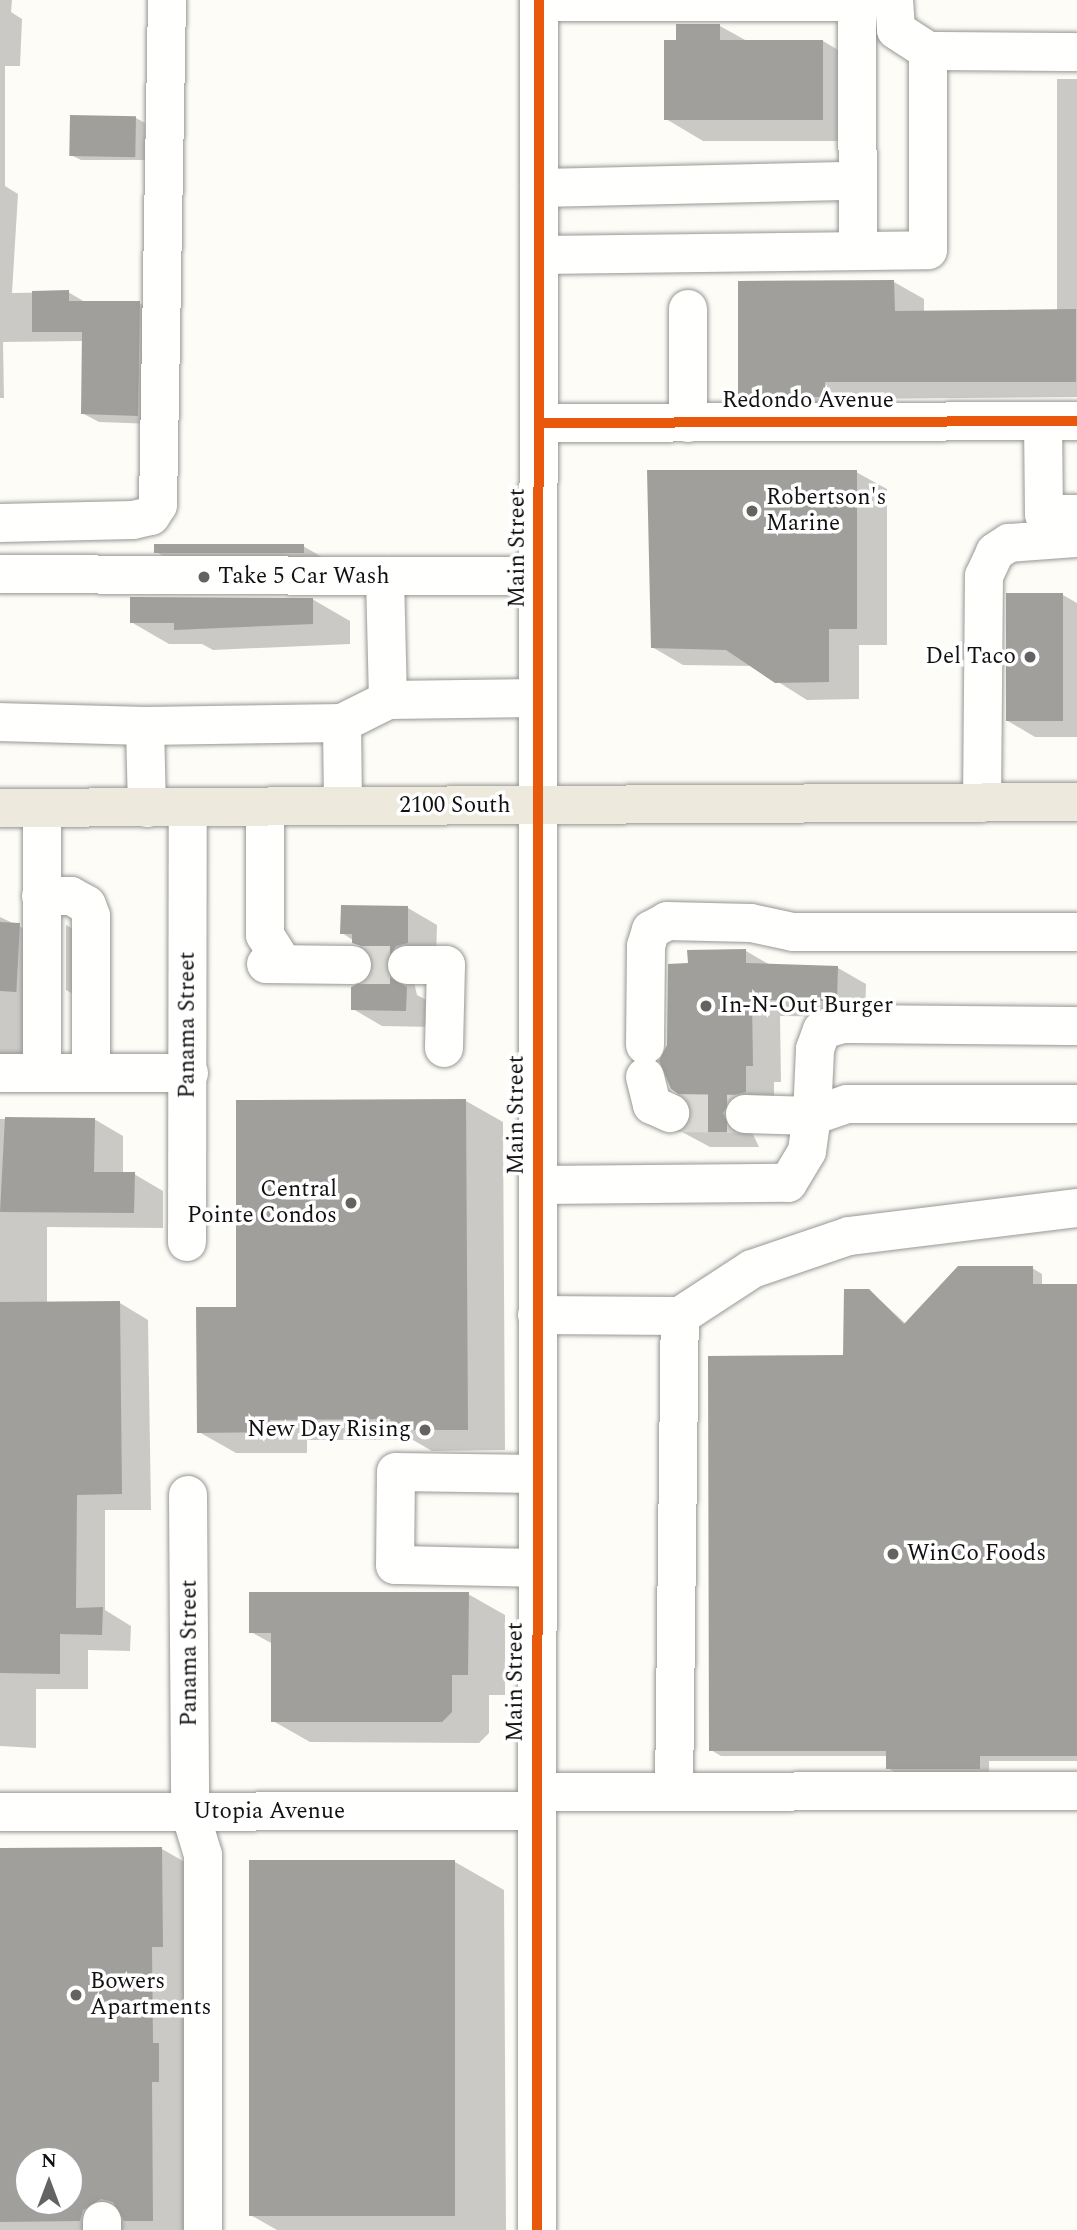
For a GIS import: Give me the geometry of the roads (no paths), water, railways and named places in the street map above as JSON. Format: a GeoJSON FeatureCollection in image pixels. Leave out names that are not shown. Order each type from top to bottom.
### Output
{"type":"FeatureCollection","features":[{"type":"Feature","properties":{"kind":"main road","name":"2100 South"},"geometry":{"type":"LineString","coordinates":[[0,808],[1077,802]]}},
{"type":"Feature","properties":{"kind":"street"},"geometry":{"type":"LineString","coordinates":[[0,523],[133,520],[151,516],[158,505],[167,0]]}},
{"type":"Feature","properties":{"kind":"street"},"geometry":{"type":"LineString","coordinates":[[894,0],[896,30],[928,51],[1077,52]]}},
{"type":"Feature","properties":{"kind":"street"},"geometry":{"type":"LineString","coordinates":[[539,1],[857,2],[858,251]]}},
{"type":"Feature","properties":{"kind":"street","name":"Main Street"},"geometry":{"type":"LineString","coordinates":[[537,2230],[539,1]]}},
{"type":"Feature","properties":{"kind":"street"},"geometry":{"type":"LineString","coordinates":[[539,255],[928,250],[928,51]]}},
{"type":"Feature","properties":{"kind":"street"},"geometry":{"type":"LineString","coordinates":[[539,188],[857,181]]}},
{"type":"Feature","properties":{"kind":"street"},"geometry":{"type":"LineString","coordinates":[[688,309],[688,423]]}},
{"type":"Feature","properties":{"kind":"street"},"geometry":{"type":"LineString","coordinates":[[1060,421],[1044,514],[1077,514]]}},
{"type":"Feature","properties":{"kind":"street","name":"Redondo Avenue"},"geometry":{"type":"LineString","coordinates":[[539,423],[1060,421]]}},
{"type":"Feature","properties":{"kind":"street"},"geometry":{"type":"LineString","coordinates":[[982,803],[981,594],[986,569],[995,552],[1009,543],[1077,538]]}},
{"type":"Feature","properties":{"kind":"street"},"geometry":{"type":"LineString","coordinates":[[0,574],[538,576]]}},
{"type":"Feature","properties":{"kind":"street"},"geometry":{"type":"LineString","coordinates":[[385,576],[388,700]]}},
{"type":"Feature","properties":{"kind":"street"},"geometry":{"type":"LineString","coordinates":[[0,722],[145,726],[342,723],[388,700],[538,698]]}},
{"type":"Feature","properties":{"kind":"street"},"geometry":{"type":"LineString","coordinates":[[342,723],[343,806]]}},
{"type":"Feature","properties":{"kind":"street"},"geometry":{"type":"LineString","coordinates":[[145,726],[147,807]]}},
{"type":"Feature","properties":{"kind":"street","name":"Panama Street"},"geometry":{"type":"LineString","coordinates":[[187,1242],[188,807]]}},
{"type":"Feature","properties":{"kind":"street"},"geometry":{"type":"LineString","coordinates":[[265,807],[265,934],[274,964],[352,965]]}},
{"type":"Feature","properties":{"kind":"street"},"geometry":{"type":"LineString","coordinates":[[42,808],[42,1073]]}},
{"type":"Feature","properties":{"kind":"street"},"geometry":{"type":"LineString","coordinates":[[41,896],[71,896],[87,905],[91,916],[91,1073]]}},
{"type":"Feature","properties":{"kind":"street"},"geometry":{"type":"LineString","coordinates":[[670,1114],[652,1105],[645,1061],[646,946],[651,930],[667,921],[751,923],[793,932],[1077,932]]}},
{"type":"Feature","properties":{"kind":"street"},"geometry":{"type":"LineString","coordinates":[[407,965],[446,965],[444,1048]]}},
{"type":"Feature","properties":{"kind":"street"},"geometry":{"type":"LineString","coordinates":[[538,1185],[788,1183],[807,1151],[812,1116],[815,1049],[822,1030],[843,1024],[1077,1026]]}},
{"type":"Feature","properties":{"kind":"street"},"geometry":{"type":"LineString","coordinates":[[0,1073],[189,1073]]}},
{"type":"Feature","properties":{"kind":"street"},"geometry":{"type":"LineString","coordinates":[[745,1114],[812,1116],[847,1104],[1077,1104]]}},
{"type":"Feature","properties":{"kind":"street"},"geometry":{"type":"LineString","coordinates":[[537,1315],[680,1316],[752,1269],[849,1236],[1077,1209]]}},
{"type":"Feature","properties":{"kind":"street"},"geometry":{"type":"LineString","coordinates":[[674,1792],[680,1316]]}},
{"type":"Feature","properties":{"kind":"street"},"geometry":{"type":"LineString","coordinates":[[537,1474],[396,1472],[396,1565],[537,1567]]}},
{"type":"Feature","properties":{"kind":"street","name":"Panama Street"},"geometry":{"type":"LineString","coordinates":[[188,1495],[190,1812],[202,1855],[202,2230]]}},
{"type":"Feature","properties":{"kind":"street","name":"Utopia Avenue"},"geometry":{"type":"LineString","coordinates":[[0,1812],[190,1812],[537,1801],[674,1792],[1077,1791]]}},
{"type":"Feature","properties":{"kind":"tunnel"},"geometry":{"type":"LineString","coordinates":[[352,965],[407,965]]}},
{"type":"Feature","properties":{"kind":"tunnel"},"geometry":{"type":"LineString","coordinates":[[670,1113],[745,1114]]}},
{"type":"Feature","properties":{"kind":"place","name":"Robertson's Marine"},"geometry":{"type":"Point","coordinates":[752,511]}},
{"type":"Feature","properties":{"kind":"place","name":"Take 5 Car Wash"},"geometry":{"type":"Point","coordinates":[204,577]}},
{"type":"Feature","properties":{"kind":"place","name":"Del Taco"},"geometry":{"type":"Point","coordinates":[1030,657]}},
{"type":"Feature","properties":{"kind":"place","name":"In-N-Out Burger"},"geometry":{"type":"Point","coordinates":[706,1006]}},
{"type":"Feature","properties":{"kind":"place","name":"Central Pointe Condos"},"geometry":{"type":"Point","coordinates":[351,1203]}},
{"type":"Feature","properties":{"kind":"place","name":"New Day Rising"},"geometry":{"type":"Point","coordinates":[425,1430]}},
{"type":"Feature","properties":{"kind":"place","name":"WinCo Foods"},"geometry":{"type":"Point","coordinates":[893,1554]}},
{"type":"Feature","properties":{"kind":"place","name":"Bowers Apartments"},"geometry":{"type":"Point","coordinates":[76,1995]}}]}
